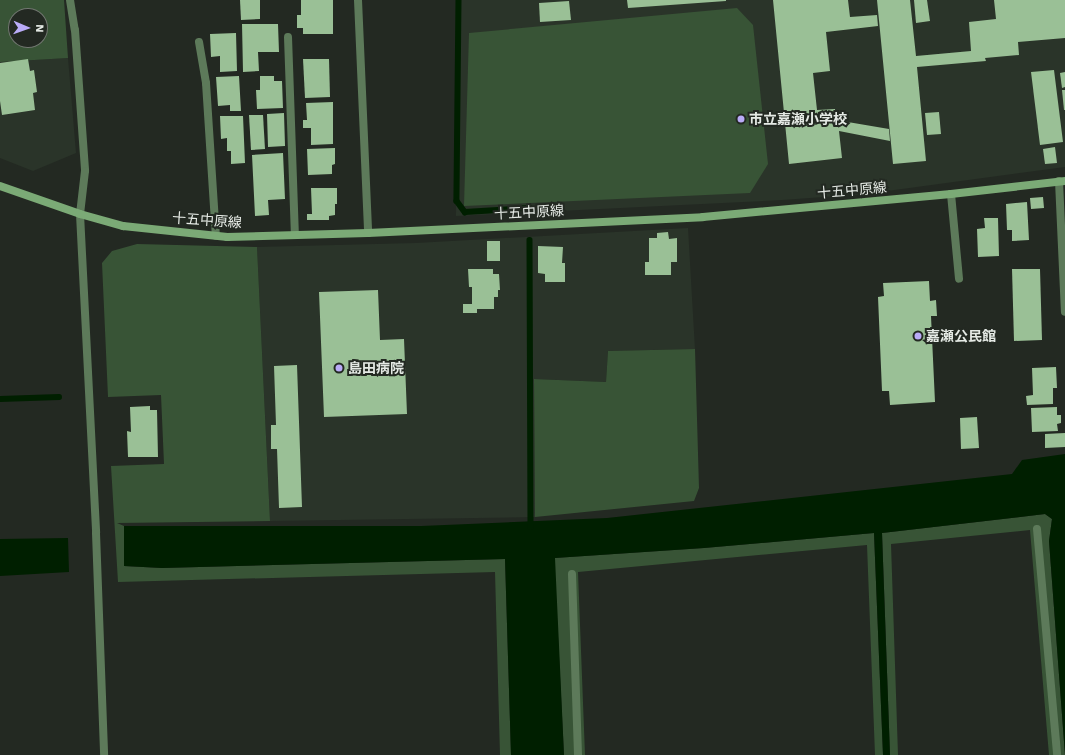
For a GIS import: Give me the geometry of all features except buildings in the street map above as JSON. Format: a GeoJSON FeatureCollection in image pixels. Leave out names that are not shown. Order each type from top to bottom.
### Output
{"type":"FeatureCollection","features":[{"type":"Feature","properties":{"kind":"main road","name":"十五中原線"},"geometry":{"type":"LineString","coordinates":[[0,186],[80,214],[123,226],[216,236],[368,233],[703,217],[951,194],[1062,181]]}},
{"type":"Feature","properties":{"kind":"street"},"geometry":{"type":"LineString","coordinates":[[70,0],[75,30],[85,171],[80,214],[96,533],[104,755]]}},
{"type":"Feature","properties":{"kind":"street"},"geometry":{"type":"LineString","coordinates":[[358,0],[368,233]]}},
{"type":"Feature","properties":{"kind":"street"},"geometry":{"type":"LineString","coordinates":[[288,37],[295,235]]}},
{"type":"Feature","properties":{"kind":"street"},"geometry":{"type":"LineString","coordinates":[[199,42],[206,83],[216,236]]}},
{"type":"Feature","properties":{"kind":"street"},"geometry":{"type":"LineString","coordinates":[[1062,181],[1065,312]]}},
{"type":"Feature","properties":{"kind":"street"},"geometry":{"type":"LineString","coordinates":[[951,194],[959,279]]}},
{"type":"Feature","properties":{"kind":"street"},"geometry":{"type":"LineString","coordinates":[[1037,529],[1057,755]]}},
{"type":"Feature","properties":{"kind":"street"},"geometry":{"type":"LineString","coordinates":[[572,574],[578,755]]}},
{"type":"Feature","properties":{"kind":"shaded area"},"geometry":{"type":"Polygon","coordinates":[[[0,0],[64,0],[68,58],[0,62],[0,0]]]}},
{"type":"Feature","properties":{"kind":"shaded area","name":"市立嘉瀬小学校"},"geometry":{"type":"Polygon","coordinates":[[[458,0],[1065,0],[1065,167],[865,194],[782,200],[456,216],[458,0]]]}},
{"type":"Feature","properties":{"kind":"shaded area"},"geometry":{"type":"Polygon","coordinates":[[[737,8],[753,25],[768,164],[750,193],[464,206],[469,33],[737,8]]]}},
{"type":"Feature","properties":{"kind":"shaded area"},"geometry":{"type":"Polygon","coordinates":[[[68,58],[76,153],[33,171],[0,158],[0,62],[68,58]]]}},
{"type":"Feature","properties":{"kind":"shaded area"},"geometry":{"type":"Polygon","coordinates":[[[688,228],[695,349],[608,351],[606,382],[534,379],[535,517],[270,521],[257,247],[416,243],[688,228]]]}},
{"type":"Feature","properties":{"kind":"shaded area"},"geometry":{"type":"Polygon","coordinates":[[[137,244],[257,247],[270,521],[117,523],[124,526],[124,566],[162,568],[505,559],[511,755],[500,755],[495,572],[118,582],[111,466],[164,464],[161,395],[108,397],[102,263],[112,251],[137,244]]]}},
{"type":"Feature","properties":{"kind":"shaded area"},"geometry":{"type":"Polygon","coordinates":[[[695,349],[699,488],[694,501],[535,517],[534,379],[606,382],[608,351],[695,349]]]}},
{"type":"Feature","properties":{"kind":"shaded area"},"geometry":{"type":"Polygon","coordinates":[[[1065,454],[1065,755],[1049,541],[1052,519],[1045,514],[882,533],[890,755],[883,755],[874,533],[704,548],[555,558],[564,755],[511,755],[505,559],[162,568],[124,566],[124,526],[421,526],[607,518],[1012,474],[1022,460],[1065,454]]]}},
{"type":"Feature","properties":{"kind":"shaded area"},"geometry":{"type":"Polygon","coordinates":[[[1045,514],[1052,519],[1049,541],[1065,755],[1049,755],[1030,530],[891,544],[898,755],[890,755],[882,533],[1045,514]]]}},
{"type":"Feature","properties":{"kind":"shaded area"},"geometry":{"type":"Polygon","coordinates":[[[874,533],[883,755],[875,755],[867,545],[578,572],[585,755],[564,755],[554,558],[704,548],[874,533]]]}},
{"type":"Feature","properties":{"kind":"shaded area"},"geometry":{"type":"Polygon","coordinates":[[[68,538],[69,572],[0,576],[0,539],[68,538]]]}},
{"type":"Feature","properties":{"kind":"waterway"},"geometry":{"type":"LineString","coordinates":[[459,0],[457,201],[465,212],[530,208]]}},
{"type":"Feature","properties":{"kind":"waterway"},"geometry":{"type":"LineString","coordinates":[[530,240],[531,527]]}},
{"type":"Feature","properties":{"kind":"waterway"},"geometry":{"type":"LineString","coordinates":[[0,399],[59,397]]}},
{"type":"Feature","properties":{"kind":"place","name":"市立嘉瀬小学校"},"geometry":{"type":"Point","coordinates":[741,119]}},
{"type":"Feature","properties":{"kind":"place","name":"嘉瀬公民館"},"geometry":{"type":"Point","coordinates":[918,336]}},
{"type":"Feature","properties":{"kind":"place","name":"島田病院"},"geometry":{"type":"Point","coordinates":[339,368]}}]}
